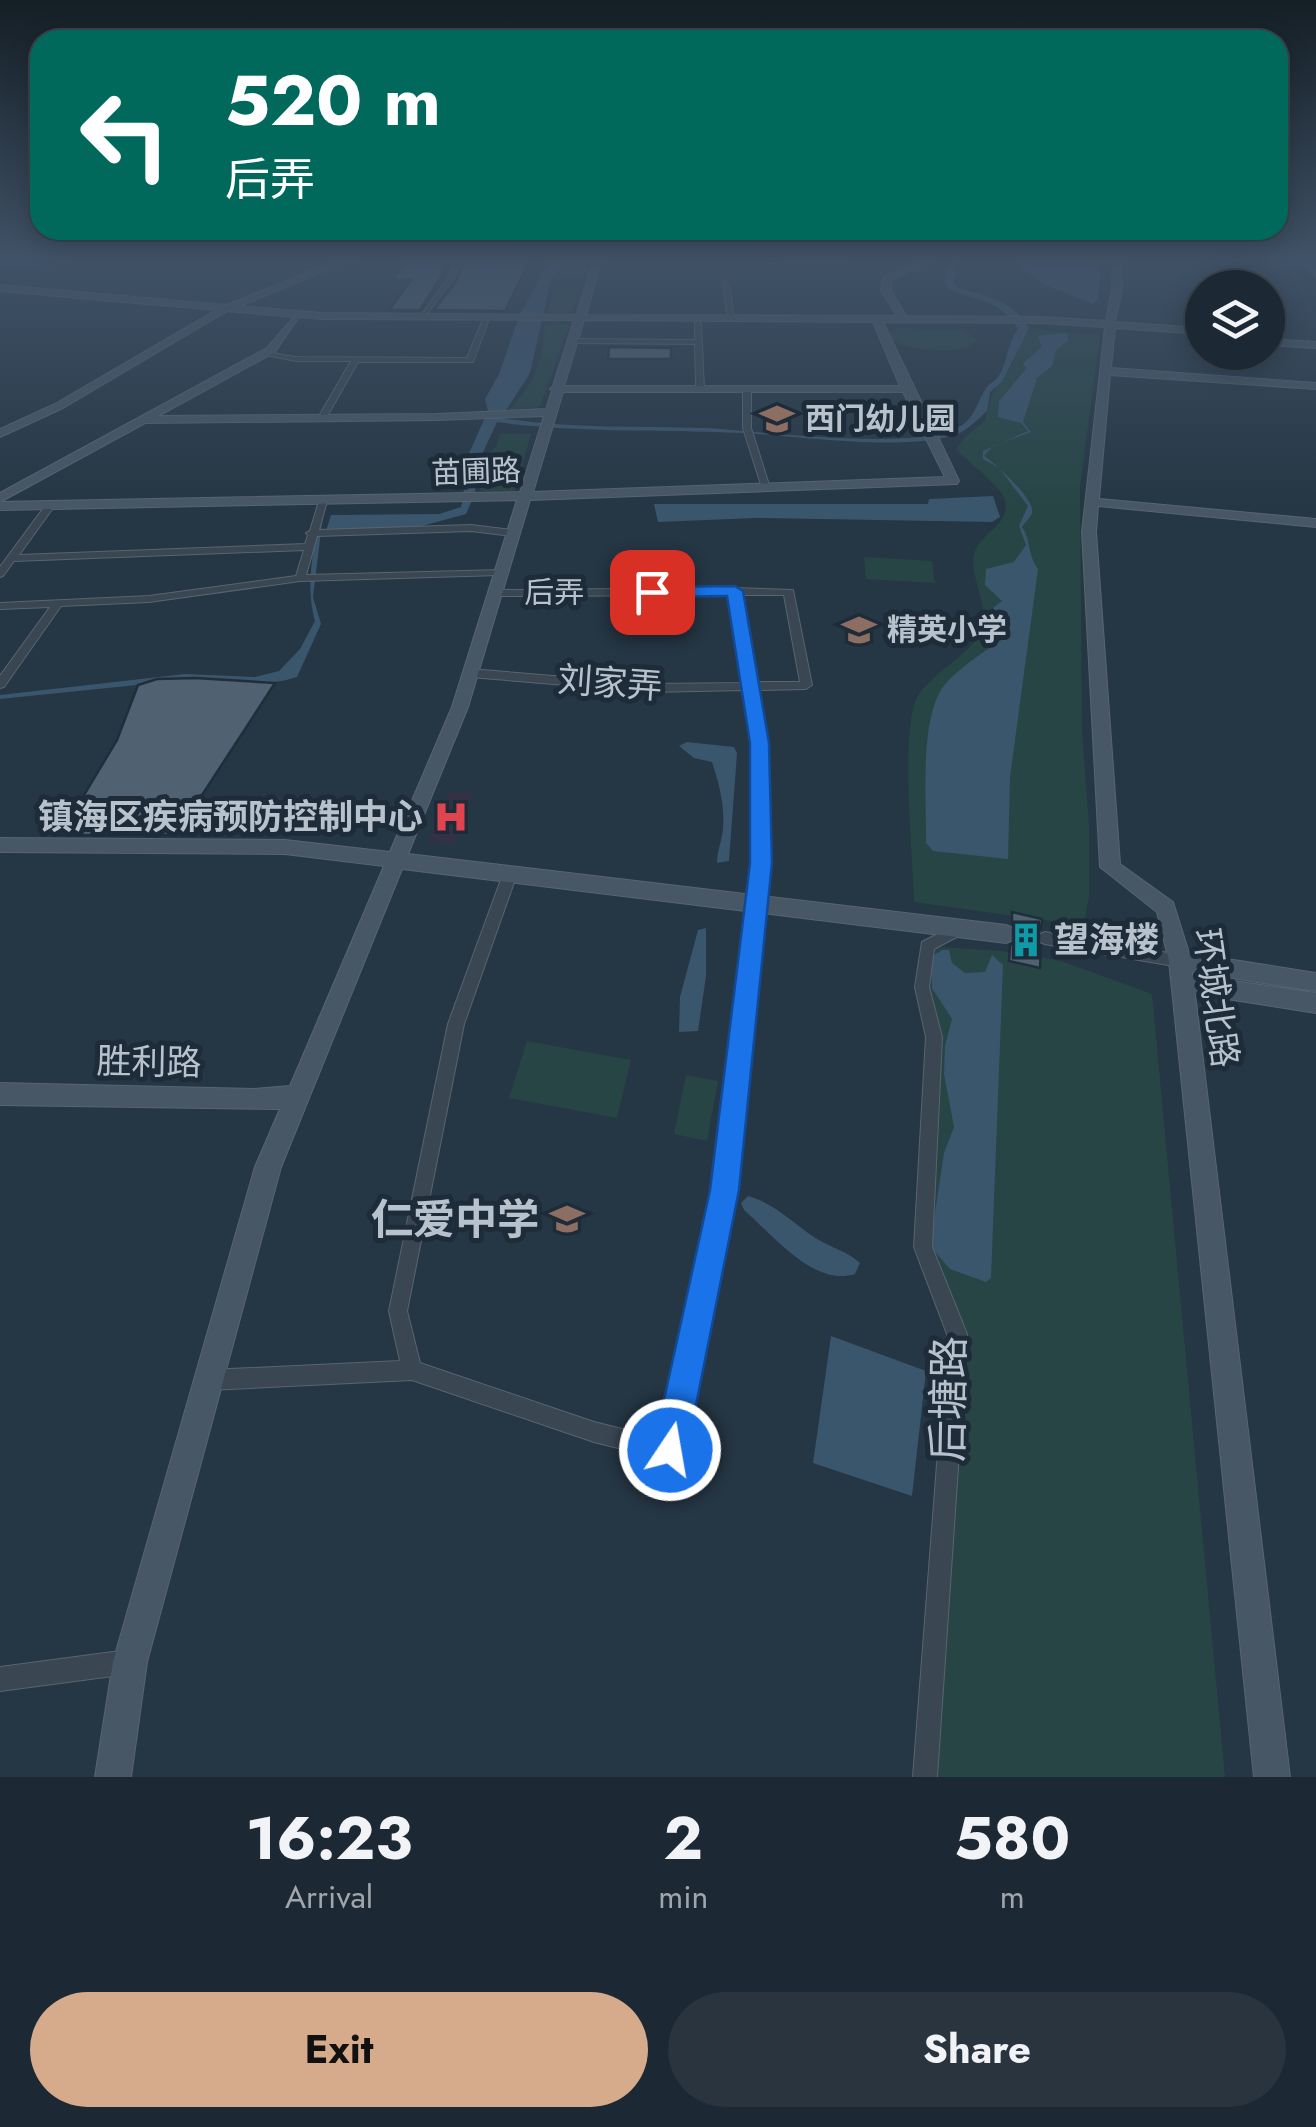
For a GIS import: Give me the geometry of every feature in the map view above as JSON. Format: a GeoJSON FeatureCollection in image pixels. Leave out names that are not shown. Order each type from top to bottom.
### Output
{"type":"FeatureCollection","features":[{"type":"Feature","properties":{"kind":"street"},"geometry":{"type":"LineString","coordinates":[[0,433],[59,406],[178,339]]}},
{"type":"Feature","properties":{"kind":"street"},"geometry":{"type":"LineString","coordinates":[[0,498],[265,354],[278,339]]}},
{"type":"Feature","properties":{"kind":"street"},"geometry":{"type":"LineString","coordinates":[[265,354],[296,360],[470,360],[479,339]]}},
{"type":"Feature","properties":{"kind":"street"},"geometry":{"type":"LineString","coordinates":[[113,1777],[130,1662],[268,1167],[460,707],[570,339]]}},
{"type":"Feature","properties":{"kind":"street"},"geometry":{"type":"LineString","coordinates":[[611,339],[699,342]]}},
{"type":"Feature","properties":{"kind":"street"},"geometry":{"type":"LineString","coordinates":[[699,339],[700,389]]}},
{"type":"Feature","properties":{"kind":"street"},"geometry":{"type":"LineString","coordinates":[[885,339],[902,384],[909,389]]}},
{"type":"Feature","properties":{"kind":"street","name":"环城北路"},"geometry":{"type":"LineString","coordinates":[[1109,339],[1089,532],[1110,867],[1166,908],[1181,972],[1272,1777]]}},
{"type":"Feature","properties":{"kind":"street"},"geometry":{"type":"LineString","coordinates":[[1285,339],[1316,342]]}},
{"type":"Feature","properties":{"kind":"street"},"geometry":{"type":"LineString","coordinates":[[322,418],[355,360]]}},
{"type":"Feature","properties":{"kind":"street"},"geometry":{"type":"LineString","coordinates":[[1105,370],[1316,386]]}},
{"type":"Feature","properties":{"kind":"street"},"geometry":{"type":"LineString","coordinates":[[141,420],[506,414],[552,400],[700,389],[909,389]]}},
{"type":"Feature","properties":{"kind":"street"},"geometry":{"type":"LineString","coordinates":[[747,389],[749,432],[766,488]]}},
{"type":"Feature","properties":{"kind":"street","name":"苗圃路"},"geometry":{"type":"LineString","coordinates":[[0,506],[524,496],[953,481],[924,429],[909,389]]}},
{"type":"Feature","properties":{"kind":"street"},"geometry":{"type":"LineString","coordinates":[[300,578],[323,501]]}},
{"type":"Feature","properties":{"kind":"street"},"geometry":{"type":"LineString","coordinates":[[1092,502],[1316,523]]}},
{"type":"Feature","properties":{"kind":"street"},"geometry":{"type":"LineString","coordinates":[[0,574],[48,508]]}},
{"type":"Feature","properties":{"kind":"street"},"geometry":{"type":"LineString","coordinates":[[311,533],[471,528],[512,533]]}},
{"type":"Feature","properties":{"kind":"street"},"geometry":{"type":"LineString","coordinates":[[12,558],[308,546]]}},
{"type":"Feature","properties":{"kind":"street","name":"后弄"},"geometry":{"type":"LineString","coordinates":[[0,606],[149,599],[300,578],[789,592],[806,685],[750,687]]}},
{"type":"Feature","properties":{"kind":"street"},"geometry":{"type":"LineString","coordinates":[[208,1380],[412,1370],[594,1432],[670,1450],[724,1190],[758,904],[760,743],[735,591]]}},
{"type":"Feature","properties":{"kind":"street"},"geometry":{"type":"LineString","coordinates":[[0,684],[58,603]]}},
{"type":"Feature","properties":{"kind":"street","name":"刘家弄"},"geometry":{"type":"LineString","coordinates":[[470,673],[649,688],[750,687]]}},
{"type":"Feature","properties":{"kind":"street"},"geometry":{"type":"LineString","coordinates":[[0,846],[285,846],[1006,934]]}},
{"type":"Feature","properties":{"kind":"street"},"geometry":{"type":"LineString","coordinates":[[412,1370],[398,1311],[456,1024],[510,874]]}},
{"type":"Feature","properties":{"kind":"street","name":"后塘路"},"geometry":{"type":"LineString","coordinates":[[925,1777],[957,1334],[923,1247],[934,1036],[922,987],[927,946],[961,928]]}},
{"type":"Feature","properties":{"kind":"street"},"geometry":{"type":"LineString","coordinates":[[1045,938],[1316,1003]]}},
{"type":"Feature","properties":{"kind":"street"},"geometry":{"type":"LineString","coordinates":[[1181,972],[1316,982]]}},
{"type":"Feature","properties":{"kind":"street","name":"胜利路"},"geometry":{"type":"LineString","coordinates":[[0,1094],[254,1100],[296,1097]]}},
{"type":"Feature","properties":{"kind":"street"},"geometry":{"type":"LineString","coordinates":[[0,1679],[130,1662]]}},
{"type":"Feature","properties":{"kind":"shaded area"},"geometry":{"type":"Polygon","coordinates":[[[511,339],[538,339],[530,373],[501,418],[526,422],[705,428],[838,438],[911,438],[962,425],[997,378],[1013,339],[1024,339],[1002,382],[990,392],[987,411],[957,434],[913,442],[859,442],[497,422],[477,465],[475,494],[466,514],[411,529],[326,531],[331,515],[439,514],[461,507],[461,471],[488,411],[485,399],[511,339]]]}},
{"type":"Feature","properties":{"kind":"shaded area"},"geometry":{"type":"Polygon","coordinates":[[[1039,339],[1068,339],[1056,350],[1052,366],[1037,378],[1023,422],[1031,432],[1000,443],[1028,431],[1021,423],[998,417],[999,401],[1026,369],[1023,363],[1042,347],[1039,339]]]}},
{"type":"Feature","properties":{"kind":"shaded area"},"geometry":{"type":"Polygon","coordinates":[[[999,468],[1028,499],[1032,513],[1022,527],[1038,569],[1010,777],[1008,859],[933,851],[926,843],[926,759],[938,696],[947,682],[1003,639],[1005,633],[995,623],[998,616],[993,608],[1002,601],[985,585],[986,569],[1014,562],[1026,545],[1019,526],[1028,506],[999,468]]]}},
{"type":"Feature","properties":{"kind":"shaded area"},"geometry":{"type":"Polygon","coordinates":[[[993,496],[1000,517],[992,522],[756,518],[658,522],[654,504],[928,504],[929,499],[993,496]]]}},
{"type":"Feature","properties":{"kind":"shaded area"},"geometry":{"type":"Polygon","coordinates":[[[316,512],[323,515],[313,597],[321,624],[297,677],[258,683],[177,679],[0,699],[0,695],[185,674],[255,677],[279,671],[300,649],[315,621],[310,580],[316,512]]]}},
{"type":"Feature","properties":{"kind":"shaded area"},"geometry":{"type":"Polygon","coordinates":[[[687,742],[734,747],[737,753],[729,861],[717,863],[723,812],[712,762],[694,758],[679,746],[687,742]]]}},
{"type":"Feature","properties":{"kind":"shaded area","name":"镇海区疾病预防控制中心"},"geometry":{"type":"Polygon","coordinates":[[[449,791],[473,794],[454,844],[428,841],[449,791]]]}},
{"type":"Feature","properties":{"kind":"shaded area"},"geometry":{"type":"Polygon","coordinates":[[[706,928],[706,976],[698,1031],[679,1032],[680,997],[698,930],[706,928]]]}},
{"type":"Feature","properties":{"kind":"shaded area"},"geometry":{"type":"Polygon","coordinates":[[[949,950],[952,963],[965,973],[985,972],[992,955],[1003,965],[991,1278],[986,1282],[950,1269],[930,1246],[944,1153],[954,1127],[944,1074],[945,1046],[952,1019],[932,988],[931,957],[949,950]]]}},
{"type":"Feature","properties":{"kind":"shaded area"},"geometry":{"type":"Polygon","coordinates":[[[748,1196],[855,1259],[860,1263],[855,1274],[824,1273],[795,1256],[744,1210],[741,1203],[748,1196]]]}},
{"type":"Feature","properties":{"kind":"shaded area"},"geometry":{"type":"Polygon","coordinates":[[[831,1336],[926,1371],[912,1496],[813,1463],[831,1336]]]}},
{"type":"Feature","properties":{"kind":"green space"},"geometry":{"type":"Polygon","coordinates":[[[543,339],[564,339],[540,407],[508,410],[536,372],[543,339]]]}},
{"type":"Feature","properties":{"kind":"green space"},"geometry":{"type":"Polygon","coordinates":[[[890,339],[978,341],[947,350],[921,349],[890,339]]]}},
{"type":"Feature","properties":{"kind":"green space"},"geometry":{"type":"Polygon","coordinates":[[[1099,339],[1080,487],[1082,731],[1089,825],[1089,897],[1084,922],[1072,924],[914,902],[908,771],[915,702],[926,686],[979,636],[984,618],[974,570],[975,551],[999,523],[1006,508],[996,487],[956,449],[985,421],[993,393],[1023,340],[1099,339]]]}},
{"type":"Feature","properties":{"kind":"green space"},"geometry":{"type":"Polygon","coordinates":[[[500,434],[531,434],[515,491],[480,491],[485,457],[496,447],[500,434]]]}},
{"type":"Feature","properties":{"kind":"green space"},"geometry":{"type":"Polygon","coordinates":[[[864,557],[932,561],[935,583],[866,579],[864,557]]]}},
{"type":"Feature","properties":{"kind":"green space"},"geometry":{"type":"Polygon","coordinates":[[[927,946],[1002,951],[1061,961],[1152,994],[1225,1777],[923,1777],[957,1334],[923,1247],[934,1037],[922,987],[927,946]]]}},
{"type":"Feature","properties":{"kind":"green space"},"geometry":{"type":"Polygon","coordinates":[[[527,1041],[631,1060],[617,1118],[509,1098],[527,1041]]]}},
{"type":"Feature","properties":{"kind":"green space"},"geometry":{"type":"Polygon","coordinates":[[[686,1075],[718,1081],[707,1141],[674,1134],[686,1075]]]}},
{"type":"Feature","properties":{"kind":"building"},"geometry":{"type":"Polygon","coordinates":[[[609,347],[671,348],[671,359],[608,359],[609,347]]]}},
{"type":"Feature","properties":{"kind":"building"},"geometry":{"type":"Polygon","coordinates":[[[157,679],[275,683],[176,835],[60,835],[117,740],[138,685],[157,679]]]}},
{"type":"Feature","properties":{"kind":"building","name":"望海楼"},"geometry":{"type":"Polygon","coordinates":[[[1012,912],[1042,919],[1035,936],[1041,946],[1040,968],[1009,961],[1010,945],[1019,936],[1012,923],[1012,912]]]}},
{"type":"Feature","properties":{"kind":"tunnel"},"geometry":{"type":"LineString","coordinates":[[1006,934],[1045,938]]}},
{"type":"Feature","properties":{"kind":"place","name":"西门幼儿园"},"geometry":{"type":"Point","coordinates":[777,419]}},
{"type":"Feature","properties":{"kind":"place","name":"精英小学"},"geometry":{"type":"Point","coordinates":[859,630]}},
{"type":"Feature","properties":{"kind":"place","name":"镇海区疾病预防控制中心"},"geometry":{"type":"Point","coordinates":[451,817]}},
{"type":"Feature","properties":{"kind":"place","name":"望海楼"},"geometry":{"type":"Point","coordinates":[1026,940]}},
{"type":"Feature","properties":{"kind":"place","name":"仁爱中学"},"geometry":{"type":"Point","coordinates":[567,1219]}},
{"type":"Feature","properties":{"kind":"route"},"geometry":{"type":"LineString","coordinates":[[652,592],[735,591],[760,743],[761,863],[724,1190],[670,1450]]}}]}
